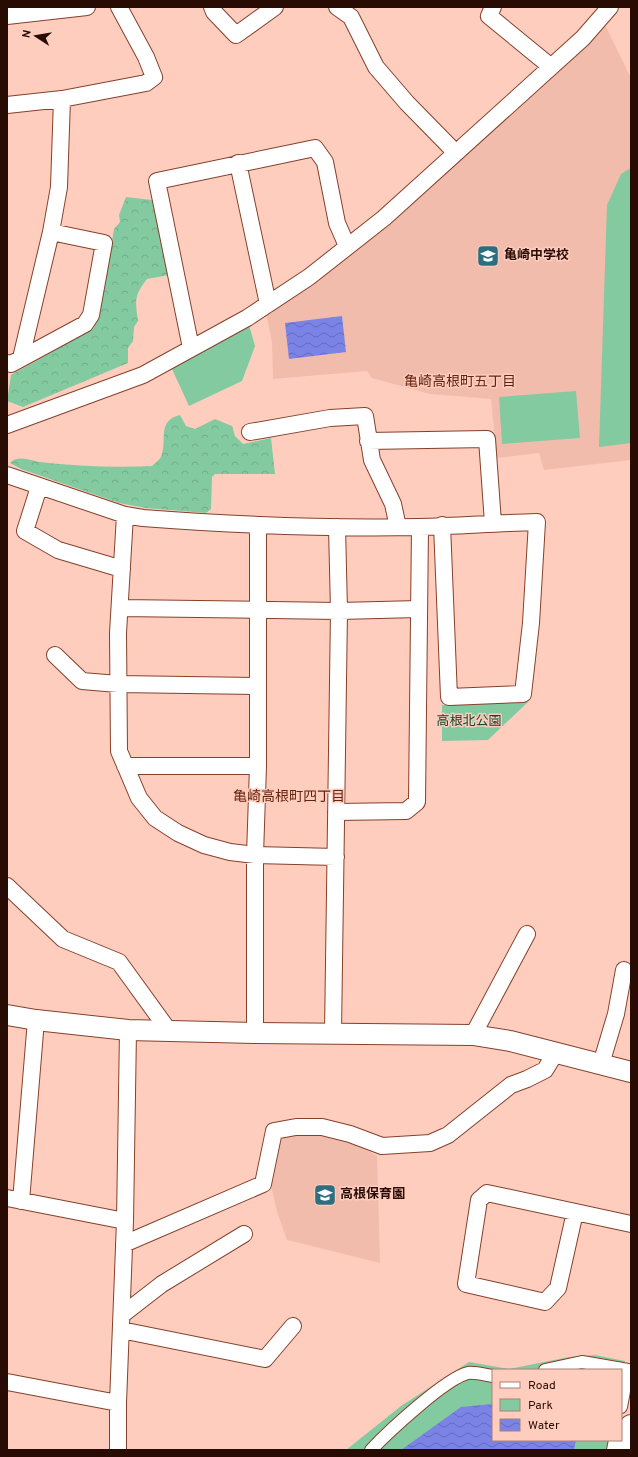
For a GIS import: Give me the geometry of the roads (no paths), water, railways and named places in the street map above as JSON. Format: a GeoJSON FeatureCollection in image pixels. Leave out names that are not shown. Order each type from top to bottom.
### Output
{"type":"FeatureCollection","features":[{"type":"Feature","properties":{"kind":"main road"},"geometry":{"type":"LineString","coordinates":[[627,1450],[631,1426]]}},
{"type":"Feature","properties":{"kind":"street"},"geometry":{"type":"LineString","coordinates":[[7,16],[87,7]]}},
{"type":"Feature","properties":{"kind":"street"},"geometry":{"type":"LineString","coordinates":[[7,105],[62,99],[146,83],[154,77],[146,57],[119,7]]}},
{"type":"Feature","properties":{"kind":"street"},"geometry":{"type":"LineString","coordinates":[[212,7],[214,12],[236,35],[275,7]]}},
{"type":"Feature","properties":{"kind":"street"},"geometry":{"type":"LineString","coordinates":[[337,7],[351,17],[376,67],[407,103],[456,153]]}},
{"type":"Feature","properties":{"kind":"street"},"geometry":{"type":"LineString","coordinates":[[493,7],[489,16],[550,66]]}},
{"type":"Feature","properties":{"kind":"street"},"geometry":{"type":"LineString","coordinates":[[7,425],[143,375],[247,318],[309,277],[384,218],[550,66],[583,38],[610,7]]}},
{"type":"Feature","properties":{"kind":"street"},"geometry":{"type":"LineString","coordinates":[[14,361],[51,232],[59,186],[62,99]]}},
{"type":"Feature","properties":{"kind":"street"},"geometry":{"type":"LineString","coordinates":[[191,348],[157,180],[314,148],[325,162],[337,223],[347,246]]}},
{"type":"Feature","properties":{"kind":"street"},"geometry":{"type":"LineString","coordinates":[[238,163],[268,304]]}},
{"type":"Feature","properties":{"kind":"street"},"geometry":{"type":"LineString","coordinates":[[14,361],[84,324],[91,315],[104,243],[51,232]]}},
{"type":"Feature","properties":{"kind":"street"},"geometry":{"type":"LineString","coordinates":[[250,432],[330,418],[365,416],[372,460],[393,504],[398,527]]}},
{"type":"Feature","properties":{"kind":"street"},"geometry":{"type":"LineString","coordinates":[[368,441],[487,439],[493,523]]}},
{"type":"Feature","properties":{"kind":"street"},"geometry":{"type":"LineString","coordinates":[[7,475],[38,487],[125,515],[143,518],[258,526],[337,527],[420,527],[442,525],[537,522],[523,694],[449,696],[442,525]]}},
{"type":"Feature","properties":{"kind":"street"},"geometry":{"type":"LineString","coordinates":[[38,487],[25,531],[58,550],[122,569]]}},
{"type":"Feature","properties":{"kind":"street"},"geometry":{"type":"LineString","coordinates":[[125,515],[118,684],[119,752],[138,798],[155,818],[178,833],[204,845],[230,852],[255,855],[336,857]]}},
{"type":"Feature","properties":{"kind":"street"},"geometry":{"type":"LineString","coordinates":[[255,1033],[255,855],[258,766],[258,526]]}},
{"type":"Feature","properties":{"kind":"street"},"geometry":{"type":"LineString","coordinates":[[333,1033],[339,611],[337,527]]}},
{"type":"Feature","properties":{"kind":"street"},"geometry":{"type":"LineString","coordinates":[[336,812],[406,811],[417,802],[420,527]]}},
{"type":"Feature","properties":{"kind":"street"},"geometry":{"type":"LineString","coordinates":[[121,608],[258,608],[339,611],[419,609]]}},
{"type":"Feature","properties":{"kind":"street"},"geometry":{"type":"LineString","coordinates":[[55,655],[82,681],[118,684],[258,686]]}},
{"type":"Feature","properties":{"kind":"street"},"geometry":{"type":"LineString","coordinates":[[125,766],[258,766]]}},
{"type":"Feature","properties":{"kind":"street"},"geometry":{"type":"LineString","coordinates":[[7,886],[63,938],[119,962],[169,1031]]}},
{"type":"Feature","properties":{"kind":"street"},"geometry":{"type":"LineString","coordinates":[[473,1034],[527,934]]}},
{"type":"Feature","properties":{"kind":"street"},"geometry":{"type":"LineString","coordinates":[[601,1064],[616,1014],[624,970]]}},
{"type":"Feature","properties":{"kind":"street"},"geometry":{"type":"LineString","coordinates":[[7,1015],[36,1020],[128,1030],[255,1033],[473,1034],[556,1052],[631,1072]]}},
{"type":"Feature","properties":{"kind":"street"},"geometry":{"type":"LineString","coordinates":[[36,1020],[14,1200],[125,1221]]}},
{"type":"Feature","properties":{"kind":"street"},"geometry":{"type":"LineString","coordinates":[[118,1450],[118,1403],[125,1221],[128,1030]]}},
{"type":"Feature","properties":{"kind":"street"},"geometry":{"type":"LineString","coordinates":[[124,1244],[264,1184],[274,1131],[296,1126],[322,1127],[350,1134],[382,1146],[430,1143],[448,1135],[511,1085],[528,1079],[544,1070],[556,1052]]}},
{"type":"Feature","properties":{"kind":"street"},"geometry":{"type":"LineString","coordinates":[[575,1212],[558,1288],[545,1302],[466,1284],[479,1200],[487,1193],[631,1224]]}},
{"type":"Feature","properties":{"kind":"street"},"geometry":{"type":"LineString","coordinates":[[122,1323],[162,1284],[244,1234]]}},
{"type":"Feature","properties":{"kind":"street"},"geometry":{"type":"LineString","coordinates":[[122,1323],[265,1359],[293,1326]]}},
{"type":"Feature","properties":{"kind":"street"},"geometry":{"type":"LineString","coordinates":[[550,1369],[582,1362],[628,1370],[622,1402]]}},
{"type":"Feature","properties":{"kind":"street"},"geometry":{"type":"LineString","coordinates":[[371,1450],[408,1415],[446,1384],[469,1373],[492,1376]]}},
{"type":"Feature","properties":{"kind":"street"},"geometry":{"type":"LineString","coordinates":[[7,1382],[118,1403]]}},
{"type":"Feature","properties":{"kind":"water"},"geometry":{"type":"Polygon","coordinates":[[[342,316],[346,352],[289,359],[285,323],[342,316]]]}},
{"type":"Feature","properties":{"kind":"water"},"geometry":{"type":"Polygon","coordinates":[[[492,1404],[492,1441],[576,1441],[574,1450],[401,1450],[461,1407],[492,1404]]]}},
{"type":"Feature","properties":{"kind":"place","name":"亀崎中学校"},"geometry":{"type":"Point","coordinates":[488,256]}},
{"type":"Feature","properties":{"kind":"place","name":"高根保育園"},"geometry":{"type":"Point","coordinates":[325,1195]}},
{"type":"Feature","properties":{"kind":"district","name":"亀崎高根町五丁目"},"geometry":{"type":"Point","coordinates":[460,382]}},
{"type":"Feature","properties":{"kind":"district","name":"亀崎高根町四丁目"},"geometry":{"type":"Point","coordinates":[289,797]}},
{"type":"Feature","properties":{"kind":"park label","name":"高根北公園"},"geometry":{"type":"Point","coordinates":[469,722]}}]}
